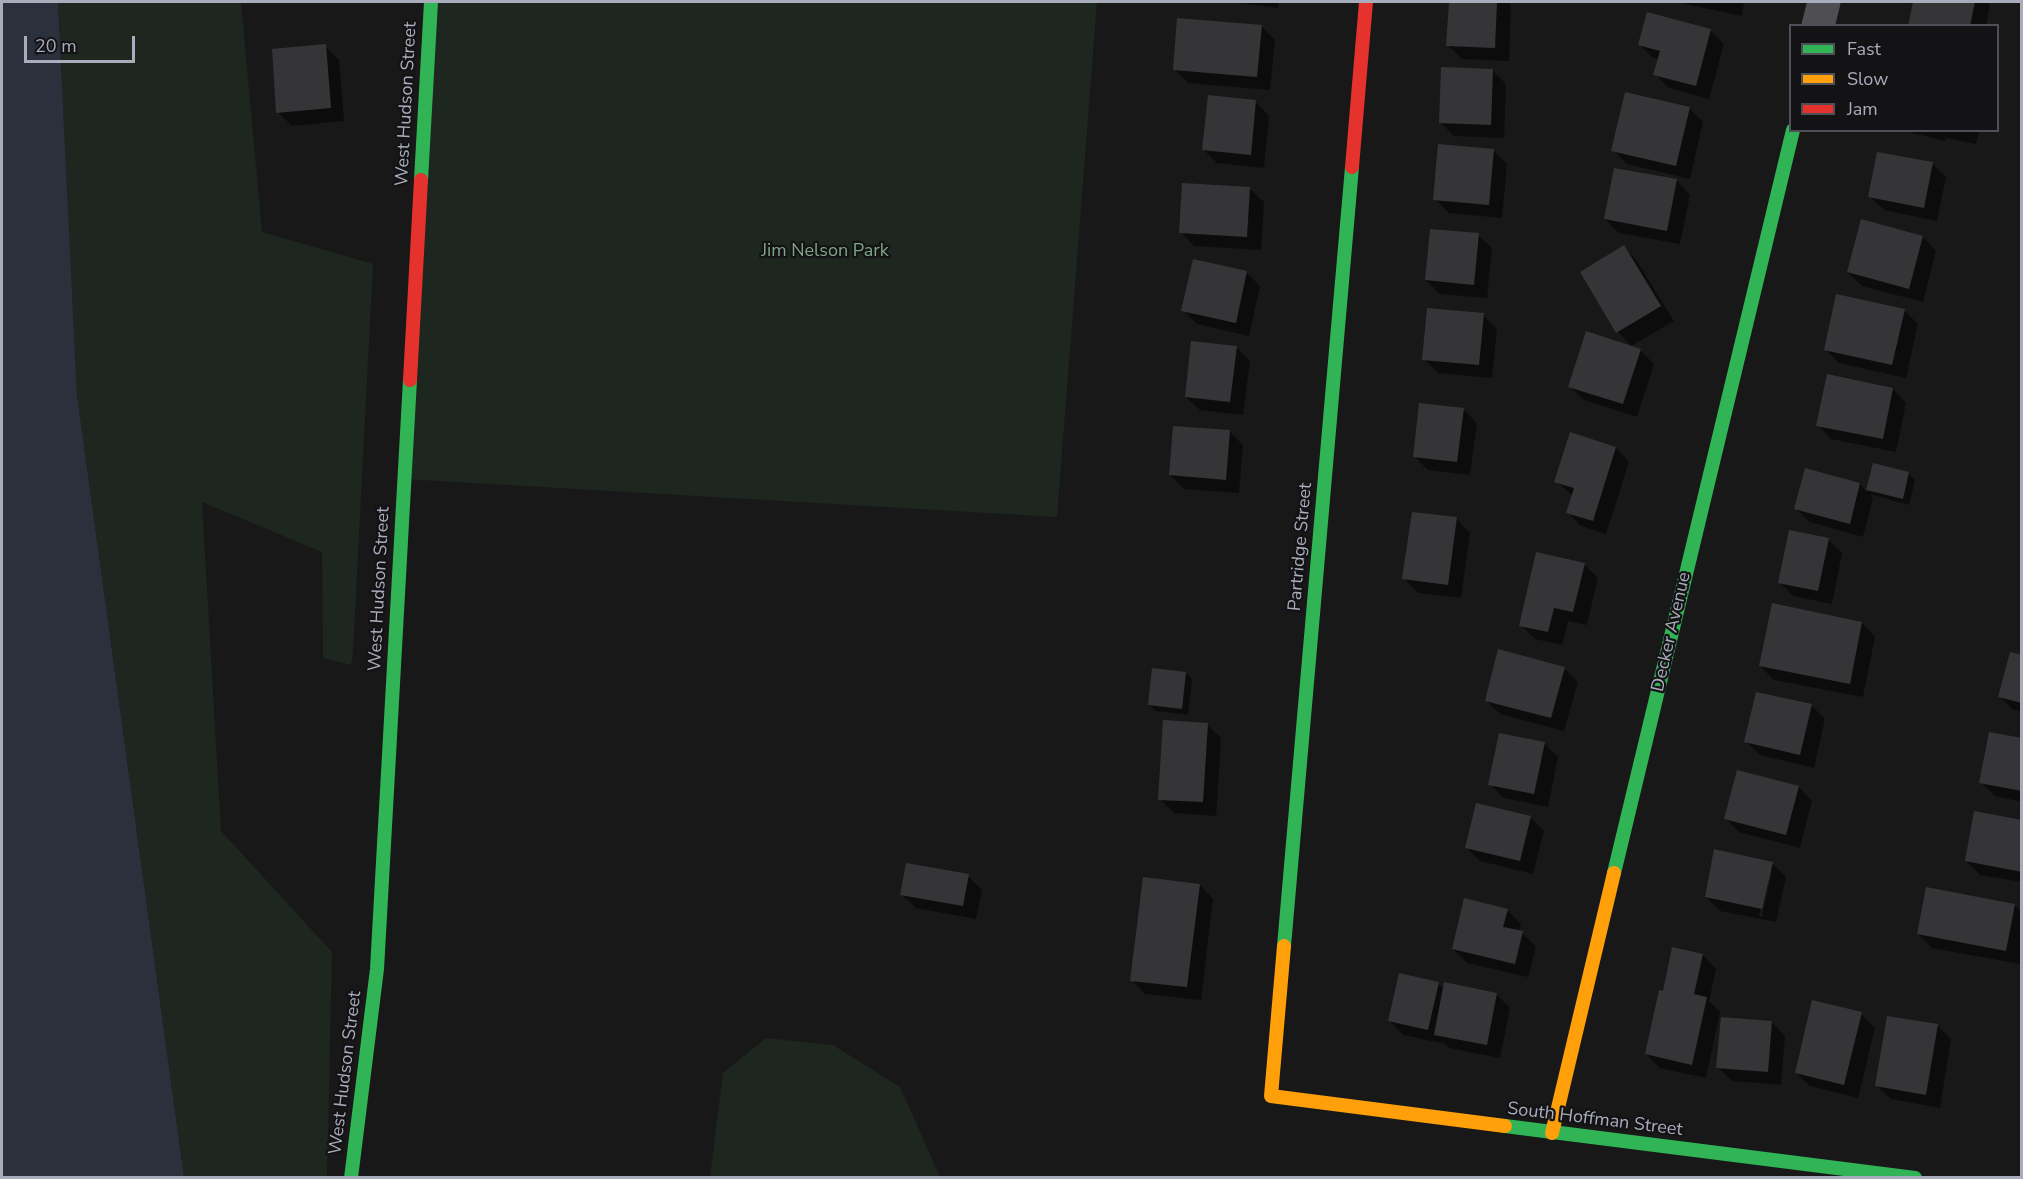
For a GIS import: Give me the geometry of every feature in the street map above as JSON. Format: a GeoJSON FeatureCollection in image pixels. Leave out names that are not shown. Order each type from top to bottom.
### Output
{"type":"FeatureCollection","features":[{"type":"Feature","properties":{"kind":"street","name":"West Hudson Street"},"geometry":{"type":"LineString","coordinates":[[351,1178],[377,969],[431,2]]}},
{"type":"Feature","properties":{"kind":"street","name":"Partridge Street"},"geometry":{"type":"LineString","coordinates":[[1271,1096],[1366,2]]}},
{"type":"Feature","properties":{"kind":"street"},"geometry":{"type":"LineString","coordinates":[[1818,24],[1824,2]]}},
{"type":"Feature","properties":{"kind":"street","name":"Decker Avenue"},"geometry":{"type":"LineString","coordinates":[[1552,1133],[1793,132]]}},
{"type":"Feature","properties":{"kind":"street","name":"South Hoffman Street"},"geometry":{"type":"LineString","coordinates":[[1271,1096],[1915,1178]]}},
{"type":"Feature","properties":{"kind":"green space"},"geometry":{"type":"Polygon","coordinates":[[[58,2],[241,2],[262,232],[373,264],[351,665],[323,658],[322,552],[202,502],[221,831],[332,952],[327,1177],[184,1177],[77,395],[58,2]]]}},
{"type":"Feature","properties":{"kind":"green space","name":"Jim Nelson Park"},"geometry":{"type":"Polygon","coordinates":[[[431,2],[1097,2],[1057,517],[404,479],[431,2]]]}},
{"type":"Feature","properties":{"kind":"green space"},"geometry":{"type":"Polygon","coordinates":[[[766,1038],[833,1045],[900,1087],[940,1177],[710,1177],[723,1073],[766,1038]]]}},
{"type":"Feature","properties":{"kind":"shaded area"},"geometry":{"type":"Polygon","coordinates":[[[2,2],[58,2],[77,395],[184,1177],[2,1177],[2,2]]]}},
{"type":"Feature","properties":{"kind":"building"},"geometry":{"type":"Polygon","coordinates":[[[1449,2],[1497,2],[1495,48],[1446,46],[1449,2]]]}},
{"type":"Feature","properties":{"kind":"building"},"geometry":{"type":"Polygon","coordinates":[[[1913,2],[1975,2],[1970,24],[1908,24],[1913,2]]]}},
{"type":"Feature","properties":{"kind":"building"},"geometry":{"type":"Polygon","coordinates":[[[1647,12],[1711,29],[1696,86],[1653,75],[1660,51],[1638,45],[1647,12]]]}},
{"type":"Feature","properties":{"kind":"building"},"geometry":{"type":"Polygon","coordinates":[[[1177,18],[1262,25],[1257,77],[1173,70],[1177,18]]]}},
{"type":"Feature","properties":{"kind":"building"},"geometry":{"type":"Polygon","coordinates":[[[326,44],[331,108],[276,113],[272,49],[326,44]]]}},
{"type":"Feature","properties":{"kind":"building"},"geometry":{"type":"Polygon","coordinates":[[[1441,67],[1493,69],[1491,125],[1439,123],[1441,67]]]}},
{"type":"Feature","properties":{"kind":"building"},"geometry":{"type":"Polygon","coordinates":[[[1625,92],[1690,107],[1676,166],[1611,151],[1625,92]]]}},
{"type":"Feature","properties":{"kind":"building"},"geometry":{"type":"Polygon","coordinates":[[[1208,95],[1256,100],[1251,155],[1202,150],[1208,95]]]}},
{"type":"Feature","properties":{"kind":"building"},"geometry":{"type":"Polygon","coordinates":[[[1438,144],[1494,149],[1489,205],[1433,200],[1438,144]]]}},
{"type":"Feature","properties":{"kind":"building"},"geometry":{"type":"Polygon","coordinates":[[[1877,152],[1933,162],[1924,208],[1868,197],[1877,152]]]}},
{"type":"Feature","properties":{"kind":"building"},"geometry":{"type":"Polygon","coordinates":[[[1614,168],[1677,179],[1667,231],[1604,219],[1614,168]]]}},
{"type":"Feature","properties":{"kind":"building"},"geometry":{"type":"Polygon","coordinates":[[[1182,183],[1250,187],[1247,237],[1179,233],[1182,183]]]}},
{"type":"Feature","properties":{"kind":"building"},"geometry":{"type":"Polygon","coordinates":[[[1861,219],[1923,236],[1909,289],[1847,272],[1861,219]]]}},
{"type":"Feature","properties":{"kind":"building"},"geometry":{"type":"Polygon","coordinates":[[[1430,229],[1479,233],[1474,285],[1425,280],[1430,229]]]}},
{"type":"Feature","properties":{"kind":"building"},"geometry":{"type":"Polygon","coordinates":[[[1624,245],[1661,306],[1616,333],[1580,272],[1624,245]]]}},
{"type":"Feature","properties":{"kind":"building"},"geometry":{"type":"Polygon","coordinates":[[[1193,259],[1247,271],[1236,323],[1181,311],[1193,259]]]}},
{"type":"Feature","properties":{"kind":"building"},"geometry":{"type":"Polygon","coordinates":[[[1836,294],[1905,309],[1892,365],[1824,350],[1836,294]]]}},
{"type":"Feature","properties":{"kind":"building"},"geometry":{"type":"Polygon","coordinates":[[[1427,308],[1484,313],[1479,365],[1422,360],[1427,308]]]}},
{"type":"Feature","properties":{"kind":"building"},"geometry":{"type":"Polygon","coordinates":[[[1586,331],[1641,349],[1623,404],[1568,387],[1586,331]]]}},
{"type":"Feature","properties":{"kind":"building"},"geometry":{"type":"Polygon","coordinates":[[[1191,341],[1237,346],[1230,402],[1185,397],[1191,341]]]}},
{"type":"Feature","properties":{"kind":"building"},"geometry":{"type":"Polygon","coordinates":[[[1827,374],[1893,388],[1883,439],[1816,426],[1827,374]]]}},
{"type":"Feature","properties":{"kind":"building"},"geometry":{"type":"Polygon","coordinates":[[[1419,403],[1464,408],[1457,462],[1413,457],[1419,403]]]}},
{"type":"Feature","properties":{"kind":"building"},"geometry":{"type":"Polygon","coordinates":[[[1173,426],[1230,430],[1226,480],[1169,475],[1173,426]]]}},
{"type":"Feature","properties":{"kind":"building"},"geometry":{"type":"Polygon","coordinates":[[[1570,432],[1616,447],[1593,521],[1566,513],[1574,488],[1554,482],[1570,432]]]}},
{"type":"Feature","properties":{"kind":"building"},"geometry":{"type":"Polygon","coordinates":[[[1873,463],[1909,472],[1903,499],[1866,490],[1873,463]]]}},
{"type":"Feature","properties":{"kind":"building"},"geometry":{"type":"Polygon","coordinates":[[[1805,468],[1860,483],[1850,524],[1794,509],[1805,468]]]}},
{"type":"Feature","properties":{"kind":"building"},"geometry":{"type":"Polygon","coordinates":[[[1412,512],[1457,517],[1448,585],[1402,579],[1412,512]]]}},
{"type":"Feature","properties":{"kind":"building"},"geometry":{"type":"Polygon","coordinates":[[[1789,530],[1829,538],[1818,591],[1778,583],[1789,530]]]}},
{"type":"Feature","properties":{"kind":"building"},"geometry":{"type":"Polygon","coordinates":[[[1536,552],[1585,563],[1573,612],[1554,608],[1548,632],[1519,626],[1536,552]]]}},
{"type":"Feature","properties":{"kind":"building"},"geometry":{"type":"Polygon","coordinates":[[[1772,603],[1862,622],[1850,684],[1759,666],[1772,603]]]}},
{"type":"Feature","properties":{"kind":"building"},"geometry":{"type":"Polygon","coordinates":[[[1498,649],[1565,667],[1551,718],[1485,701],[1498,649]]]}},
{"type":"Feature","properties":{"kind":"building"},"geometry":{"type":"Polygon","coordinates":[[[2010,652],[2022,655],[2022,703],[1998,697],[2010,652]]]}},
{"type":"Feature","properties":{"kind":"building"},"geometry":{"type":"Polygon","coordinates":[[[1152,668],[1186,672],[1182,709],[1148,705],[1152,668]]]}},
{"type":"Feature","properties":{"kind":"building"},"geometry":{"type":"Polygon","coordinates":[[[1756,692],[1812,704],[1800,755],[1744,742],[1756,692]]]}},
{"type":"Feature","properties":{"kind":"building"},"geometry":{"type":"Polygon","coordinates":[[[1163,720],[1208,723],[1203,802],[1158,800],[1163,720]]]}},
{"type":"Feature","properties":{"kind":"building"},"geometry":{"type":"Polygon","coordinates":[[[1989,732],[2022,738],[2022,791],[1979,783],[1989,732]]]}},
{"type":"Feature","properties":{"kind":"building"},"geometry":{"type":"Polygon","coordinates":[[[1499,733],[1545,742],[1534,794],[1488,785],[1499,733]]]}},
{"type":"Feature","properties":{"kind":"building"},"geometry":{"type":"Polygon","coordinates":[[[1737,770],[1799,786],[1786,835],[1724,819],[1737,770]]]}},
{"type":"Feature","properties":{"kind":"building"},"geometry":{"type":"Polygon","coordinates":[[[1476,803],[1531,816],[1520,861],[1465,848],[1476,803]]]}},
{"type":"Feature","properties":{"kind":"building"},"geometry":{"type":"Polygon","coordinates":[[[1974,811],[2022,820],[2022,872],[1965,861],[1974,811]]]}},
{"type":"Feature","properties":{"kind":"building"},"geometry":{"type":"Polygon","coordinates":[[[1714,849],[1773,862],[1762,909],[1705,897],[1714,849]]]}},
{"type":"Feature","properties":{"kind":"building"},"geometry":{"type":"Polygon","coordinates":[[[906,863],[969,874],[963,906],[900,895],[906,863]]]}},
{"type":"Feature","properties":{"kind":"building"},"geometry":{"type":"Polygon","coordinates":[[[1143,877],[1200,884],[1187,987],[1130,981],[1143,877]]]}},
{"type":"Feature","properties":{"kind":"building"},"geometry":{"type":"Polygon","coordinates":[[[1926,887],[2015,904],[2006,951],[1917,934],[1926,887]]]}},
{"type":"Feature","properties":{"kind":"building"},"geometry":{"type":"Polygon","coordinates":[[[1464,898],[1508,909],[1503,927],[1523,931],[1515,964],[1452,949],[1464,898]]]}},
{"type":"Feature","properties":{"kind":"building"},"geometry":{"type":"Polygon","coordinates":[[[1672,947],[1703,954],[1694,994],[1707,997],[1692,1065],[1645,1054],[1659,990],[1663,991],[1672,947]]]}},
{"type":"Feature","properties":{"kind":"building"},"geometry":{"type":"Polygon","coordinates":[[[1399,973],[1439,982],[1428,1030],[1388,1021],[1399,973]]]}},
{"type":"Feature","properties":{"kind":"building"},"geometry":{"type":"Polygon","coordinates":[[[1444,982],[1497,993],[1487,1045],[1434,1035],[1444,982]]]}},
{"type":"Feature","properties":{"kind":"building"},"geometry":{"type":"Polygon","coordinates":[[[1812,1000],[1862,1012],[1844,1085],[1795,1073],[1812,1000]]]}},
{"type":"Feature","properties":{"kind":"building"},"geometry":{"type":"Polygon","coordinates":[[[1887,1016],[1938,1024],[1926,1095],[1875,1086],[1887,1016]]]}},
{"type":"Feature","properties":{"kind":"building"},"geometry":{"type":"Polygon","coordinates":[[[1721,1017],[1772,1021],[1768,1072],[1716,1068],[1721,1017]]]}},
{"type":"Feature","properties":{"kind":"traffic: fast"},"geometry":{"type":"LineString","coordinates":[[421,180],[431,2]]}},
{"type":"Feature","properties":{"kind":"traffic: fast"},"geometry":{"type":"LineString","coordinates":[[1614,873],[1793,132]]}},
{"type":"Feature","properties":{"kind":"traffic: fast"},"geometry":{"type":"LineString","coordinates":[[1284,946],[1352,167]]}},
{"type":"Feature","properties":{"kind":"traffic: fast"},"geometry":{"type":"LineString","coordinates":[[351,1178],[377,969],[410,380]]}},
{"type":"Feature","properties":{"kind":"traffic: fast"},"geometry":{"type":"LineString","coordinates":[[1505,1126],[1915,1178]]}},
{"type":"Feature","properties":{"kind":"traffic: slow"},"geometry":{"type":"LineString","coordinates":[[1552,1133],[1614,873]]}},
{"type":"Feature","properties":{"kind":"traffic: slow"},"geometry":{"type":"LineString","coordinates":[[1284,946],[1271,1096],[1505,1126]]}},
{"type":"Feature","properties":{"kind":"traffic: jam"},"geometry":{"type":"LineString","coordinates":[[1352,167],[1366,2]]}},
{"type":"Feature","properties":{"kind":"traffic: jam"},"geometry":{"type":"LineString","coordinates":[[410,380],[421,180]]}}]}
